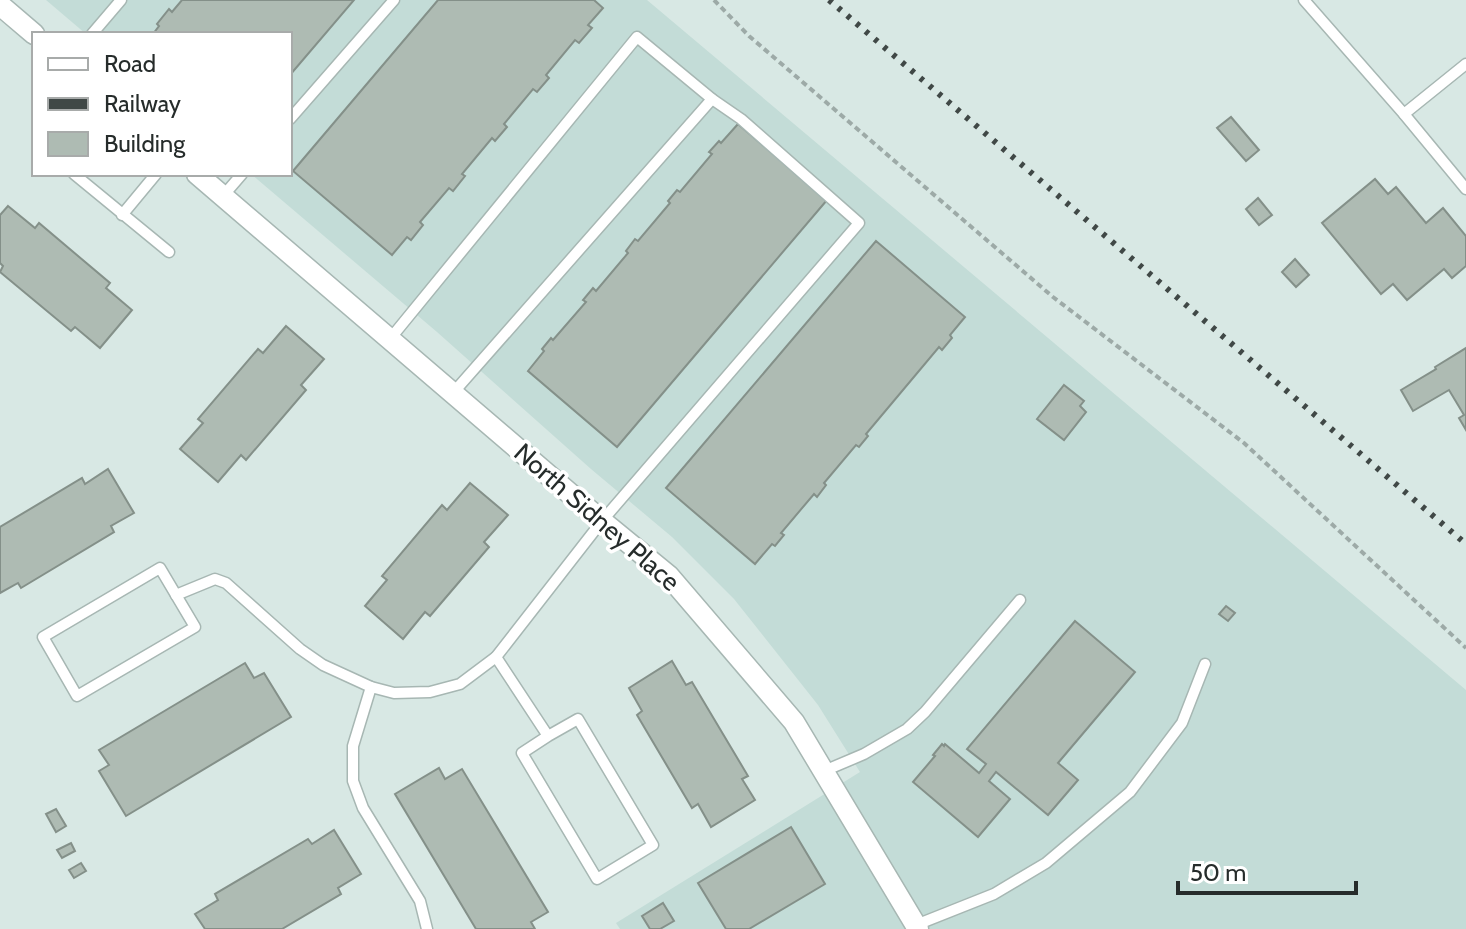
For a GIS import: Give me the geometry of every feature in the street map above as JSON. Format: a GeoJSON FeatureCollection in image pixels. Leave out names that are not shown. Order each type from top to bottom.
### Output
{"type":"FeatureCollection","features":[{"type":"Feature","properties":{"kind":"street"},"geometry":{"type":"LineString","coordinates":[[0,5],[32,32]]}},
{"type":"Feature","properties":{"kind":"street","name":"North Sidney Place"},"geometry":{"type":"LineString","coordinates":[[199,176],[669,576],[794,722],[917,927]]}},
{"type":"Feature","properties":{"kind":"lane"},"geometry":{"type":"LineString","coordinates":[[0,5],[5,0]]}},
{"type":"Feature","properties":{"kind":"lane"},"geometry":{"type":"LineString","coordinates":[[94,32],[121,0]]}},
{"type":"Feature","properties":{"kind":"lane"},"geometry":{"type":"LineString","coordinates":[[292,117],[394,0]]}},
{"type":"Feature","properties":{"kind":"lane"},"geometry":{"type":"LineString","coordinates":[[1304,0],[1466,189]]}},
{"type":"Feature","properties":{"kind":"lane"},"geometry":{"type":"LineString","coordinates":[[176,595],[215,579],[226,583],[300,649],[323,665],[371,687],[394,693],[430,692],[460,684],[496,657],[602,521],[859,223],[741,119],[637,37],[390,339]]}},
{"type":"Feature","properties":{"kind":"lane"},"geometry":{"type":"LineString","coordinates":[[1404,114],[1466,64]]}},
{"type":"Feature","properties":{"kind":"lane"},"geometry":{"type":"LineString","coordinates":[[453,393],[712,99]]}},
{"type":"Feature","properties":{"kind":"lane"},"geometry":{"type":"LineString","coordinates":[[76,176],[169,252]]}},
{"type":"Feature","properties":{"kind":"lane"},"geometry":{"type":"LineString","coordinates":[[122,215],[154,176]]}},
{"type":"Feature","properties":{"kind":"lane"},"geometry":{"type":"LineString","coordinates":[[223,196],[240,176]]}},
{"type":"Feature","properties":{"kind":"lane"},"geometry":{"type":"LineString","coordinates":[[160,568],[176,595],[195,627],[77,696],[43,637],[160,568]]}},
{"type":"Feature","properties":{"kind":"lane"},"geometry":{"type":"LineString","coordinates":[[824,771],[888,742],[907,729],[1020,600]]}},
{"type":"Feature","properties":{"kind":"lane"},"geometry":{"type":"LineString","coordinates":[[496,657],[548,736]]}},
{"type":"Feature","properties":{"kind":"lane"},"geometry":{"type":"LineString","coordinates":[[917,927],[994,894],[1046,863],[1130,792],[1182,723],[1205,664]]}},
{"type":"Feature","properties":{"kind":"lane"},"geometry":{"type":"LineString","coordinates":[[371,687],[353,746],[353,781],[363,808],[420,901],[427,929]]}},
{"type":"Feature","properties":{"kind":"lane"},"geometry":{"type":"LineString","coordinates":[[578,719],[653,845],[597,879],[522,753],[548,736],[578,719]]}},
{"type":"Feature","properties":{"kind":"path"},"geometry":{"type":"LineString","coordinates":[[714,0],[749,36],[1053,297],[1244,443],[1466,648]]}},
{"type":"Feature","properties":{"kind":"shaded area"},"geometry":{"type":"Polygon","coordinates":[[[46,0],[647,0],[1466,690],[1466,929],[620,929],[616,923],[860,772],[818,705],[734,599],[672,537],[253,176],[292,176],[292,32],[84,32],[46,0]]]}},
{"type":"Feature","properties":{"kind":"building"},"geometry":{"type":"Polygon","coordinates":[[[182,0],[354,0],[292,73],[292,32],[154,32],[169,9],[172,12],[182,0]]]}},
{"type":"Feature","properties":{"kind":"building"},"geometry":{"type":"Polygon","coordinates":[[[438,0],[594,0],[603,8],[588,25],[592,28],[579,43],[575,40],[546,75],[549,78],[537,92],[533,89],[504,124],[507,127],[495,141],[492,138],[462,174],[465,176],[453,191],[449,188],[420,222],[423,225],[411,240],[407,237],[392,255],[293,171],[438,0]]]}},
{"type":"Feature","properties":{"kind":"building"},"geometry":{"type":"Polygon","coordinates":[[[1231,117],[1259,150],[1246,161],[1217,128],[1231,117]]]}},
{"type":"Feature","properties":{"kind":"building"},"geometry":{"type":"Polygon","coordinates":[[[738,124],[827,200],[617,447],[528,371],[551,338],[553,340],[586,302],[583,300],[593,288],[596,291],[628,253],[626,251],[635,239],[638,241],[677,190],[680,192],[712,154],[709,152],[738,124]]]}},
{"type":"Feature","properties":{"kind":"building"},"geometry":{"type":"Polygon","coordinates":[[[1375,179],[1388,194],[1396,187],[1426,223],[1443,208],[1466,236],[1466,266],[1452,278],[1444,269],[1407,300],[1393,284],[1381,294],[1322,223],[1375,179]]]}},
{"type":"Feature","properties":{"kind":"building"},"geometry":{"type":"Polygon","coordinates":[[[1258,198],[1272,215],[1259,225],[1246,209],[1258,198]]]}},
{"type":"Feature","properties":{"kind":"building"},"geometry":{"type":"Polygon","coordinates":[[[8,206],[35,228],[39,223],[110,283],[106,288],[132,310],[100,348],[75,327],[71,331],[0,272],[3,266],[0,263],[0,215],[8,206]]]}},
{"type":"Feature","properties":{"kind":"building"},"geometry":{"type":"Polygon","coordinates":[[[876,241],[965,317],[942,350],[939,347],[866,434],[868,436],[859,447],[856,445],[824,483],[826,485],[817,497],[814,494],[781,533],[784,535],[775,546],[772,544],[755,564],[666,488],[876,241]]]}},
{"type":"Feature","properties":{"kind":"building"},"geometry":{"type":"Polygon","coordinates":[[[1295,259],[1309,275],[1296,287],[1282,272],[1295,259]]]}},
{"type":"Feature","properties":{"kind":"building"},"geometry":{"type":"Polygon","coordinates":[[[286,326],[324,359],[301,385],[306,390],[246,460],[241,455],[218,482],[180,449],[203,423],[198,419],[258,349],[263,353],[286,326]]]}},
{"type":"Feature","properties":{"kind":"building"},"geometry":{"type":"Polygon","coordinates":[[[1466,348],[1466,430],[1459,418],[1464,415],[1449,390],[1413,411],[1401,390],[1466,348]]]}},
{"type":"Feature","properties":{"kind":"building"},"geometry":{"type":"Polygon","coordinates":[[[1064,385],[1084,401],[1080,406],[1086,412],[1064,440],[1037,419],[1064,385]]]}},
{"type":"Feature","properties":{"kind":"building"},"geometry":{"type":"Polygon","coordinates":[[[108,469],[134,513],[111,526],[114,532],[21,588],[18,583],[0,593],[0,527],[82,478],[85,484],[108,469]]]}},
{"type":"Feature","properties":{"kind":"building"},"geometry":{"type":"Polygon","coordinates":[[[470,483],[508,515],[484,542],[489,547],[430,616],[425,612],[403,639],[365,606],[387,580],[382,576],[442,505],[447,510],[470,483]]]}},
{"type":"Feature","properties":{"kind":"building"},"geometry":{"type":"Polygon","coordinates":[[[1226,606],[1235,613],[1228,621],[1219,614],[1226,606]]]}},
{"type":"Feature","properties":{"kind":"building"},"geometry":{"type":"Polygon","coordinates":[[[1075,621],[1135,672],[1058,763],[1078,780],[1048,815],[996,772],[989,781],[1010,799],[978,837],[913,782],[942,744],[979,773],[986,764],[967,749],[1075,621]]]}},
{"type":"Feature","properties":{"kind":"building"},"geometry":{"type":"Polygon","coordinates":[[[672,661],[686,685],[692,682],[748,776],[742,779],[755,800],[711,827],[698,804],[692,808],[637,715],[642,711],[629,688],[672,661]]]}},
{"type":"Feature","properties":{"kind":"building"},"geometry":{"type":"Polygon","coordinates":[[[245,663],[254,678],[264,673],[291,717],[126,816],[99,771],[109,765],[99,750],[245,663]]]}},
{"type":"Feature","properties":{"kind":"building"},"geometry":{"type":"Polygon","coordinates":[[[439,768],[445,779],[462,769],[548,912],[531,922],[535,929],[476,929],[395,794],[439,768]]]}},
{"type":"Feature","properties":{"kind":"building"},"geometry":{"type":"Polygon","coordinates":[[[56,809],[66,826],[56,832],[46,814],[56,809]]]}},
{"type":"Feature","properties":{"kind":"building"},"geometry":{"type":"Polygon","coordinates":[[[791,827],[825,884],[749,929],[726,929],[698,883],[791,827]]]}},
{"type":"Feature","properties":{"kind":"building"},"geometry":{"type":"Polygon","coordinates":[[[334,830],[361,874],[338,888],[341,894],[282,929],[205,929],[195,914],[218,900],[215,894],[308,839],[312,844],[334,830]]]}},
{"type":"Feature","properties":{"kind":"building"},"geometry":{"type":"Polygon","coordinates":[[[71,843],[75,851],[62,858],[57,850],[71,843]]]}},
{"type":"Feature","properties":{"kind":"building"},"geometry":{"type":"Polygon","coordinates":[[[81,863],[86,871],[74,878],[69,870],[81,863]]]}},
{"type":"Feature","properties":{"kind":"building"},"geometry":{"type":"Polygon","coordinates":[[[663,903],[674,921],[660,929],[650,929],[642,916],[663,903]]]}},
{"type":"Feature","properties":{"kind":"railway"},"geometry":{"type":"LineString","coordinates":[[829,0],[1466,544]]}}]}
